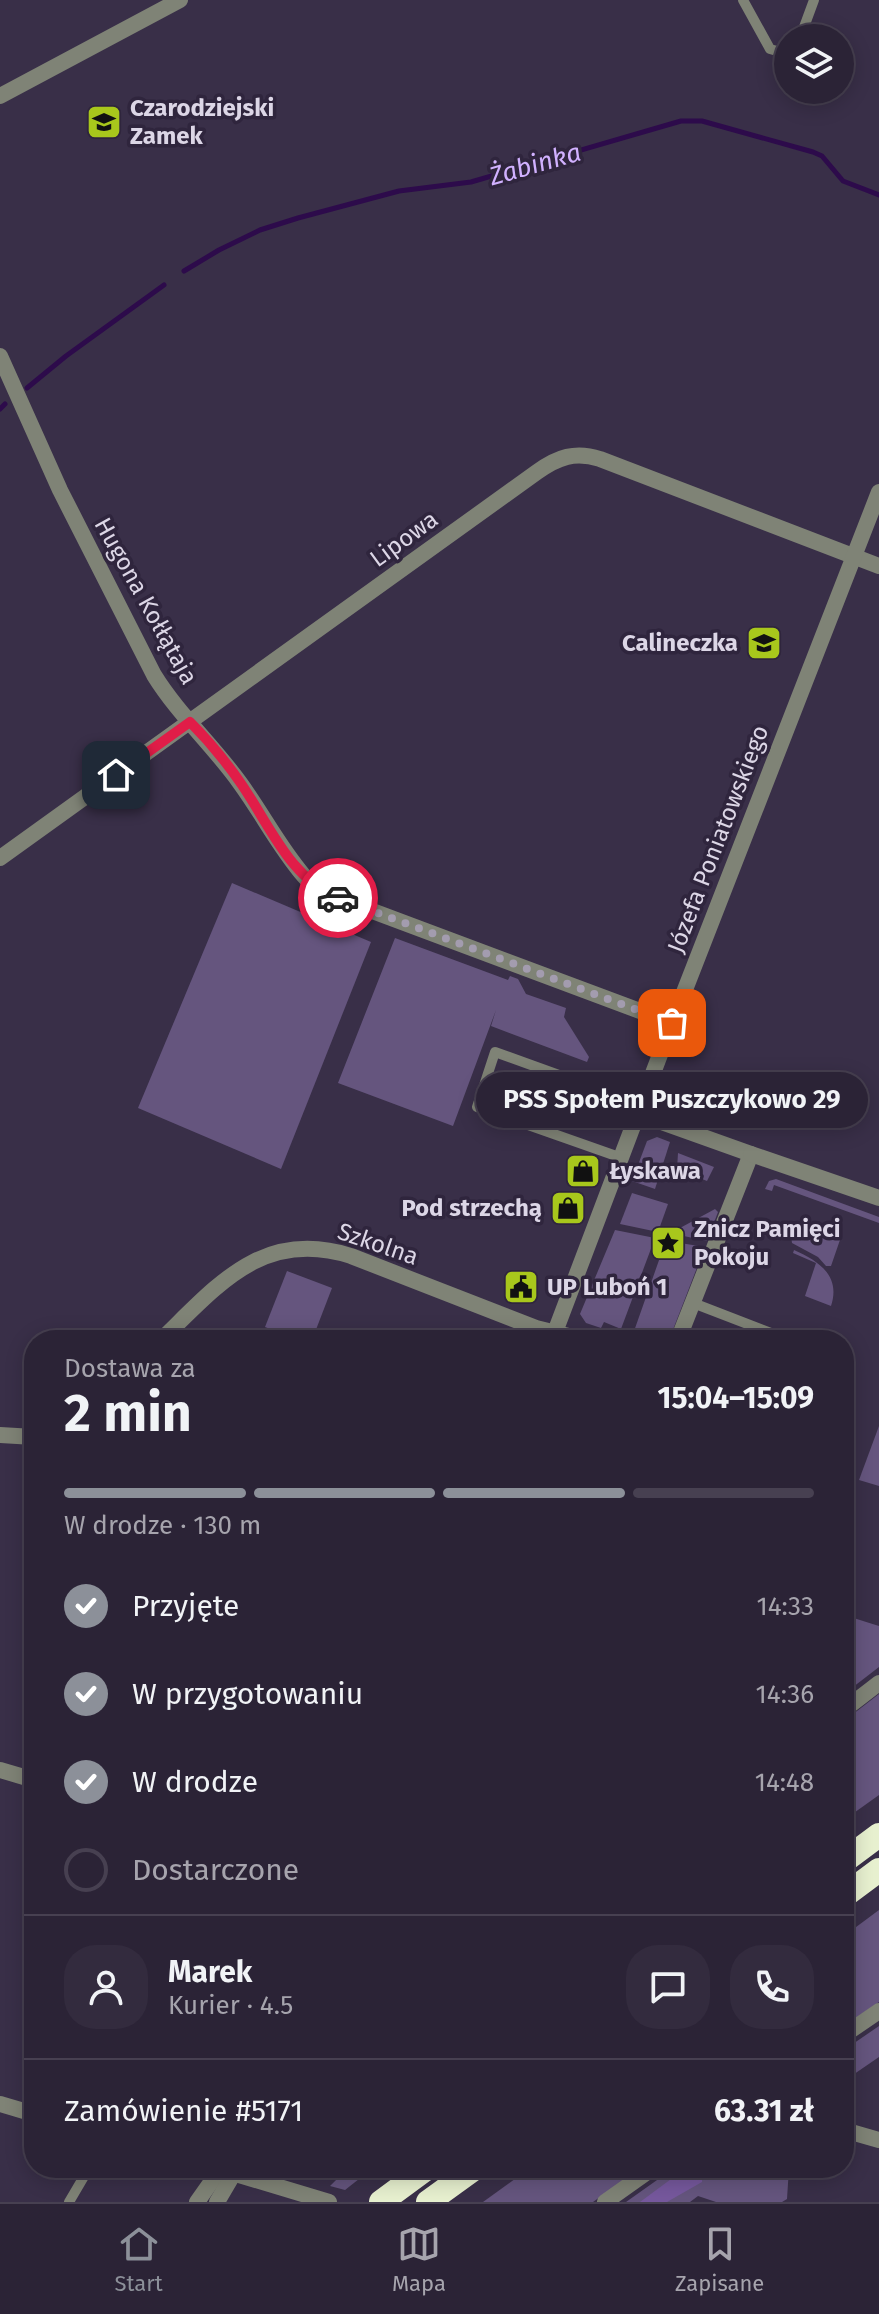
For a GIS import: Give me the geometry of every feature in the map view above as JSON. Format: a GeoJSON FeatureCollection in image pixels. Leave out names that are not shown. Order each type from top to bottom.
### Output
{"type":"FeatureCollection","features":[{"type":"Feature","properties":{"kind":"highway"},"geometry":{"type":"LineString","coordinates":[[854,1854],[879,1835]]}},
{"type":"Feature","properties":{"kind":"highway"},"geometry":{"type":"LineString","coordinates":[[854,1889],[879,1870]]}},
{"type":"Feature","properties":{"kind":"highway"},"geometry":{"type":"LineString","coordinates":[[381,2202],[413,2178]]}},
{"type":"Feature","properties":{"kind":"highway"},"geometry":{"type":"LineString","coordinates":[[428,2202],[461,2178]]}},
{"type":"Feature","properties":{"kind":"street"},"geometry":{"type":"LineString","coordinates":[[0,96],[180,0]]}},
{"type":"Feature","properties":{"kind":"street","name":"Hugona Kołłątaja"},"geometry":{"type":"LineString","coordinates":[[0,356],[4,376],[125,620],[161,685],[242,785],[296,867],[323,891],[672,1023]]}},
{"type":"Feature","properties":{"kind":"street","name":"Lipowa"},"geometry":{"type":"LineString","coordinates":[[0,858],[537,472],[566,456],[591,456],[879,566]]}},
{"type":"Feature","properties":{"kind":"street","name":"Józefa Poniatowskiego"},"geometry":{"type":"LineString","coordinates":[[556,1330],[879,492]]}},
{"type":"Feature","properties":{"kind":"street"},"geometry":{"type":"LineString","coordinates":[[640,1110],[751,1154],[879,1198]]}},
{"type":"Feature","properties":{"kind":"street"},"geometry":{"type":"LineString","coordinates":[[682,1330],[751,1154]]}},
{"type":"Feature","properties":{"kind":"street","name":"Szkolna"},"geometry":{"type":"LineString","coordinates":[[171,1330],[221,1282],[245,1265],[269,1254],[307,1249],[323,1249],[351,1256],[540,1330]]}},
{"type":"Feature","properties":{"kind":"street"},"geometry":{"type":"LineString","coordinates":[[0,1435],[24,1436]]}},
{"type":"Feature","properties":{"kind":"street"},"geometry":{"type":"LineString","coordinates":[[854,1702],[879,1683]]}},
{"type":"Feature","properties":{"kind":"street"},"geometry":{"type":"LineString","coordinates":[[0,1770],[24,1777]]}},
{"type":"Feature","properties":{"kind":"street"},"geometry":{"type":"LineString","coordinates":[[854,2028],[879,2011]]}},
{"type":"Feature","properties":{"kind":"street"},"geometry":{"type":"LineString","coordinates":[[0,2104],[24,2111]]}},
{"type":"Feature","properties":{"kind":"street"},"geometry":{"type":"LineString","coordinates":[[854,2133],[879,2140]]}},
{"type":"Feature","properties":{"kind":"street"},"geometry":{"type":"LineString","coordinates":[[197,2202],[218,2178]]}},
{"type":"Feature","properties":{"kind":"street"},"geometry":{"type":"LineString","coordinates":[[217,2202],[224,2178]]}},
{"type":"Feature","properties":{"kind":"street"},"geometry":{"type":"LineString","coordinates":[[252,2178],[329,2202]]}},
{"type":"Feature","properties":{"kind":"street"},"geometry":{"type":"LineString","coordinates":[[605,2202],[639,2178]]}},
{"type":"Feature","properties":{"kind":"lane"},"geometry":{"type":"LineString","coordinates":[[743,0],[770,49],[774,50]]}},
{"type":"Feature","properties":{"kind":"lane"},"geometry":{"type":"LineString","coordinates":[[805,24],[814,0]]}},
{"type":"Feature","properties":{"kind":"lane"},"geometry":{"type":"LineString","coordinates":[[622,1158],[477,1107],[495,1052],[640,1110]]}},
{"type":"Feature","properties":{"kind":"lane"},"geometry":{"type":"LineString","coordinates":[[693,1303],[763,1330]]}},
{"type":"Feature","properties":{"kind":"lane"},"geometry":{"type":"LineString","coordinates":[[69,2202],[83,2178]]}},
{"type":"Feature","properties":{"kind":"shaded area"},"geometry":{"type":"Polygon","coordinates":[[[232,883],[371,942],[281,1169],[138,1108],[232,883]]]}},
{"type":"Feature","properties":{"kind":"shaded area"},"geometry":{"type":"Polygon","coordinates":[[[395,938],[508,980],[510,976],[518,979],[526,994],[566,1008],[564,1017],[589,1057],[587,1062],[491,1026],[496,1010],[453,1126],[338,1083],[395,938]]]}},
{"type":"Feature","properties":{"kind":"shaded area"},"geometry":{"type":"Polygon","coordinates":[[[657,1137],[670,1142],[655,1189],[632,1181],[647,1141],[657,1137]]]}},
{"type":"Feature","properties":{"kind":"shaded area"},"geometry":{"type":"Polygon","coordinates":[[[678,1153],[714,1167],[707,1181],[677,1169],[678,1153]]]}},
{"type":"Feature","properties":{"kind":"shaded area"},"geometry":{"type":"Polygon","coordinates":[[[776,1179],[879,1217],[879,1223],[774,1185],[772,1191],[765,1189],[769,1181],[776,1179]]]}},
{"type":"Feature","properties":{"kind":"shaded area"},"geometry":{"type":"Polygon","coordinates":[[[632,1193],[668,1204],[658,1232],[620,1224],[632,1193]]]}},
{"type":"Feature","properties":{"kind":"shaded area"},"geometry":{"type":"Polygon","coordinates":[[[715,1209],[718,1212],[707,1241],[679,1235],[680,1228],[715,1209]]]}},
{"type":"Feature","properties":{"kind":"shaded area"},"geometry":{"type":"Polygon","coordinates":[[[797,1221],[841,1237],[831,1266],[826,1266],[818,1257],[792,1243],[791,1236],[797,1221]]]}},
{"type":"Feature","properties":{"kind":"shaded area"},"geometry":{"type":"Polygon","coordinates":[[[615,1230],[655,1238],[621,1329],[604,1322],[601,1328],[586,1323],[580,1314],[615,1230]]]}},
{"type":"Feature","properties":{"kind":"shaded area"},"geometry":{"type":"Polygon","coordinates":[[[674,1242],[705,1247],[673,1330],[634,1330],[664,1246],[672,1248],[674,1242]]]}},
{"type":"Feature","properties":{"kind":"shaded area"},"geometry":{"type":"Polygon","coordinates":[[[794,1250],[812,1259],[826,1271],[833,1286],[831,1306],[805,1296],[816,1263],[793,1253],[794,1250]]]}},
{"type":"Feature","properties":{"kind":"shaded area"},"geometry":{"type":"Polygon","coordinates":[[[287,1271],[332,1288],[316,1330],[273,1330],[265,1327],[287,1271]]]}},
{"type":"Feature","properties":{"kind":"shaded area"},"geometry":{"type":"Polygon","coordinates":[[[879,1426],[879,1486],[859,1480],[879,1426]]]}},
{"type":"Feature","properties":{"kind":"shaded area"},"geometry":{"type":"Polygon","coordinates":[[[854,1618],[879,1626],[879,1667],[854,1686],[854,1618]]]}},
{"type":"Feature","properties":{"kind":"shaded area"},"geometry":{"type":"Polygon","coordinates":[[[879,1694],[879,1795],[854,1813],[854,1713],[879,1694]]]}},
{"type":"Feature","properties":{"kind":"shaded area"},"geometry":{"type":"Polygon","coordinates":[[[879,1910],[879,2002],[854,2019],[854,1929],[879,1910]]]}},
{"type":"Feature","properties":{"kind":"shaded area"},"geometry":{"type":"Polygon","coordinates":[[[879,2026],[879,2057],[854,2074],[854,2043],[879,2026]]]}},
{"type":"Feature","properties":{"kind":"shaded area"},"geometry":{"type":"Polygon","coordinates":[[[360,2178],[345,2190],[330,2186],[337,2179],[360,2178]]]}},
{"type":"Feature","properties":{"kind":"shaded area"},"geometry":{"type":"Polygon","coordinates":[[[516,2178],[626,2178],[593,2202],[483,2202],[516,2178]]]}},
{"type":"Feature","properties":{"kind":"shaded area"},"geometry":{"type":"Polygon","coordinates":[[[660,2178],[788,2178],[787,2199],[782,2202],[716,2202],[698,2196],[690,2202],[626,2202],[660,2178]]]}},
{"type":"Feature","properties":{"kind":"shaded area"},"geometry":{"type":"Polygon","coordinates":[[[672,2178],[702,2178],[702,2182],[667,2202],[640,2202],[672,2178]]]}},
{"type":"Feature","properties":{"kind":"waterway","name":"Żabinka"},"geometry":{"type":"LineString","coordinates":[[184,271],[260,230],[298,218],[399,191],[471,182],[681,121],[702,121],[813,152],[822,156],[843,181],[879,195]]}},
{"type":"Feature","properties":{"kind":"waterway","name":"Żabinka"},"geometry":{"type":"LineString","coordinates":[[27,388],[164,285]]}},
{"type":"Feature","properties":{"kind":"waterway","name":"Żabinka"},"geometry":{"type":"LineString","coordinates":[[0,409],[5,404]]}},
{"type":"Feature","properties":{"kind":"way so far"},"geometry":{"type":"LineString","coordinates":[[338,898],[672,1023]]}},
{"type":"Feature","properties":{"kind":"place","name":"Czarodziejski Zamek"},"geometry":{"type":"Point","coordinates":[104,122]}},
{"type":"Feature","properties":{"kind":"place","name":"Calineczka"},"geometry":{"type":"Point","coordinates":[764,643]}},
{"type":"Feature","properties":{"kind":"place","name":"PSS Społem Puszczykowo 29"},"geometry":{"type":"Point","coordinates":[672,1023]}},
{"type":"Feature","properties":{"kind":"place","name":"Łyskawa"},"geometry":{"type":"Point","coordinates":[583,1171]}},
{"type":"Feature","properties":{"kind":"place","name":"Pod strzechą"},"geometry":{"type":"Point","coordinates":[568,1208]}},
{"type":"Feature","properties":{"kind":"place","name":"Znicz Pamięci Pokoju"},"geometry":{"type":"Point","coordinates":[668,1243]}},
{"type":"Feature","properties":{"kind":"place","name":"UP Luboń 1"},"geometry":{"type":"Point","coordinates":[521,1287]}},
{"type":"Feature","properties":{"kind":"route"},"geometry":{"type":"LineString","coordinates":[[116,775],[190,722],[242,785],[296,867],[312,885],[338,898]]}}]}
